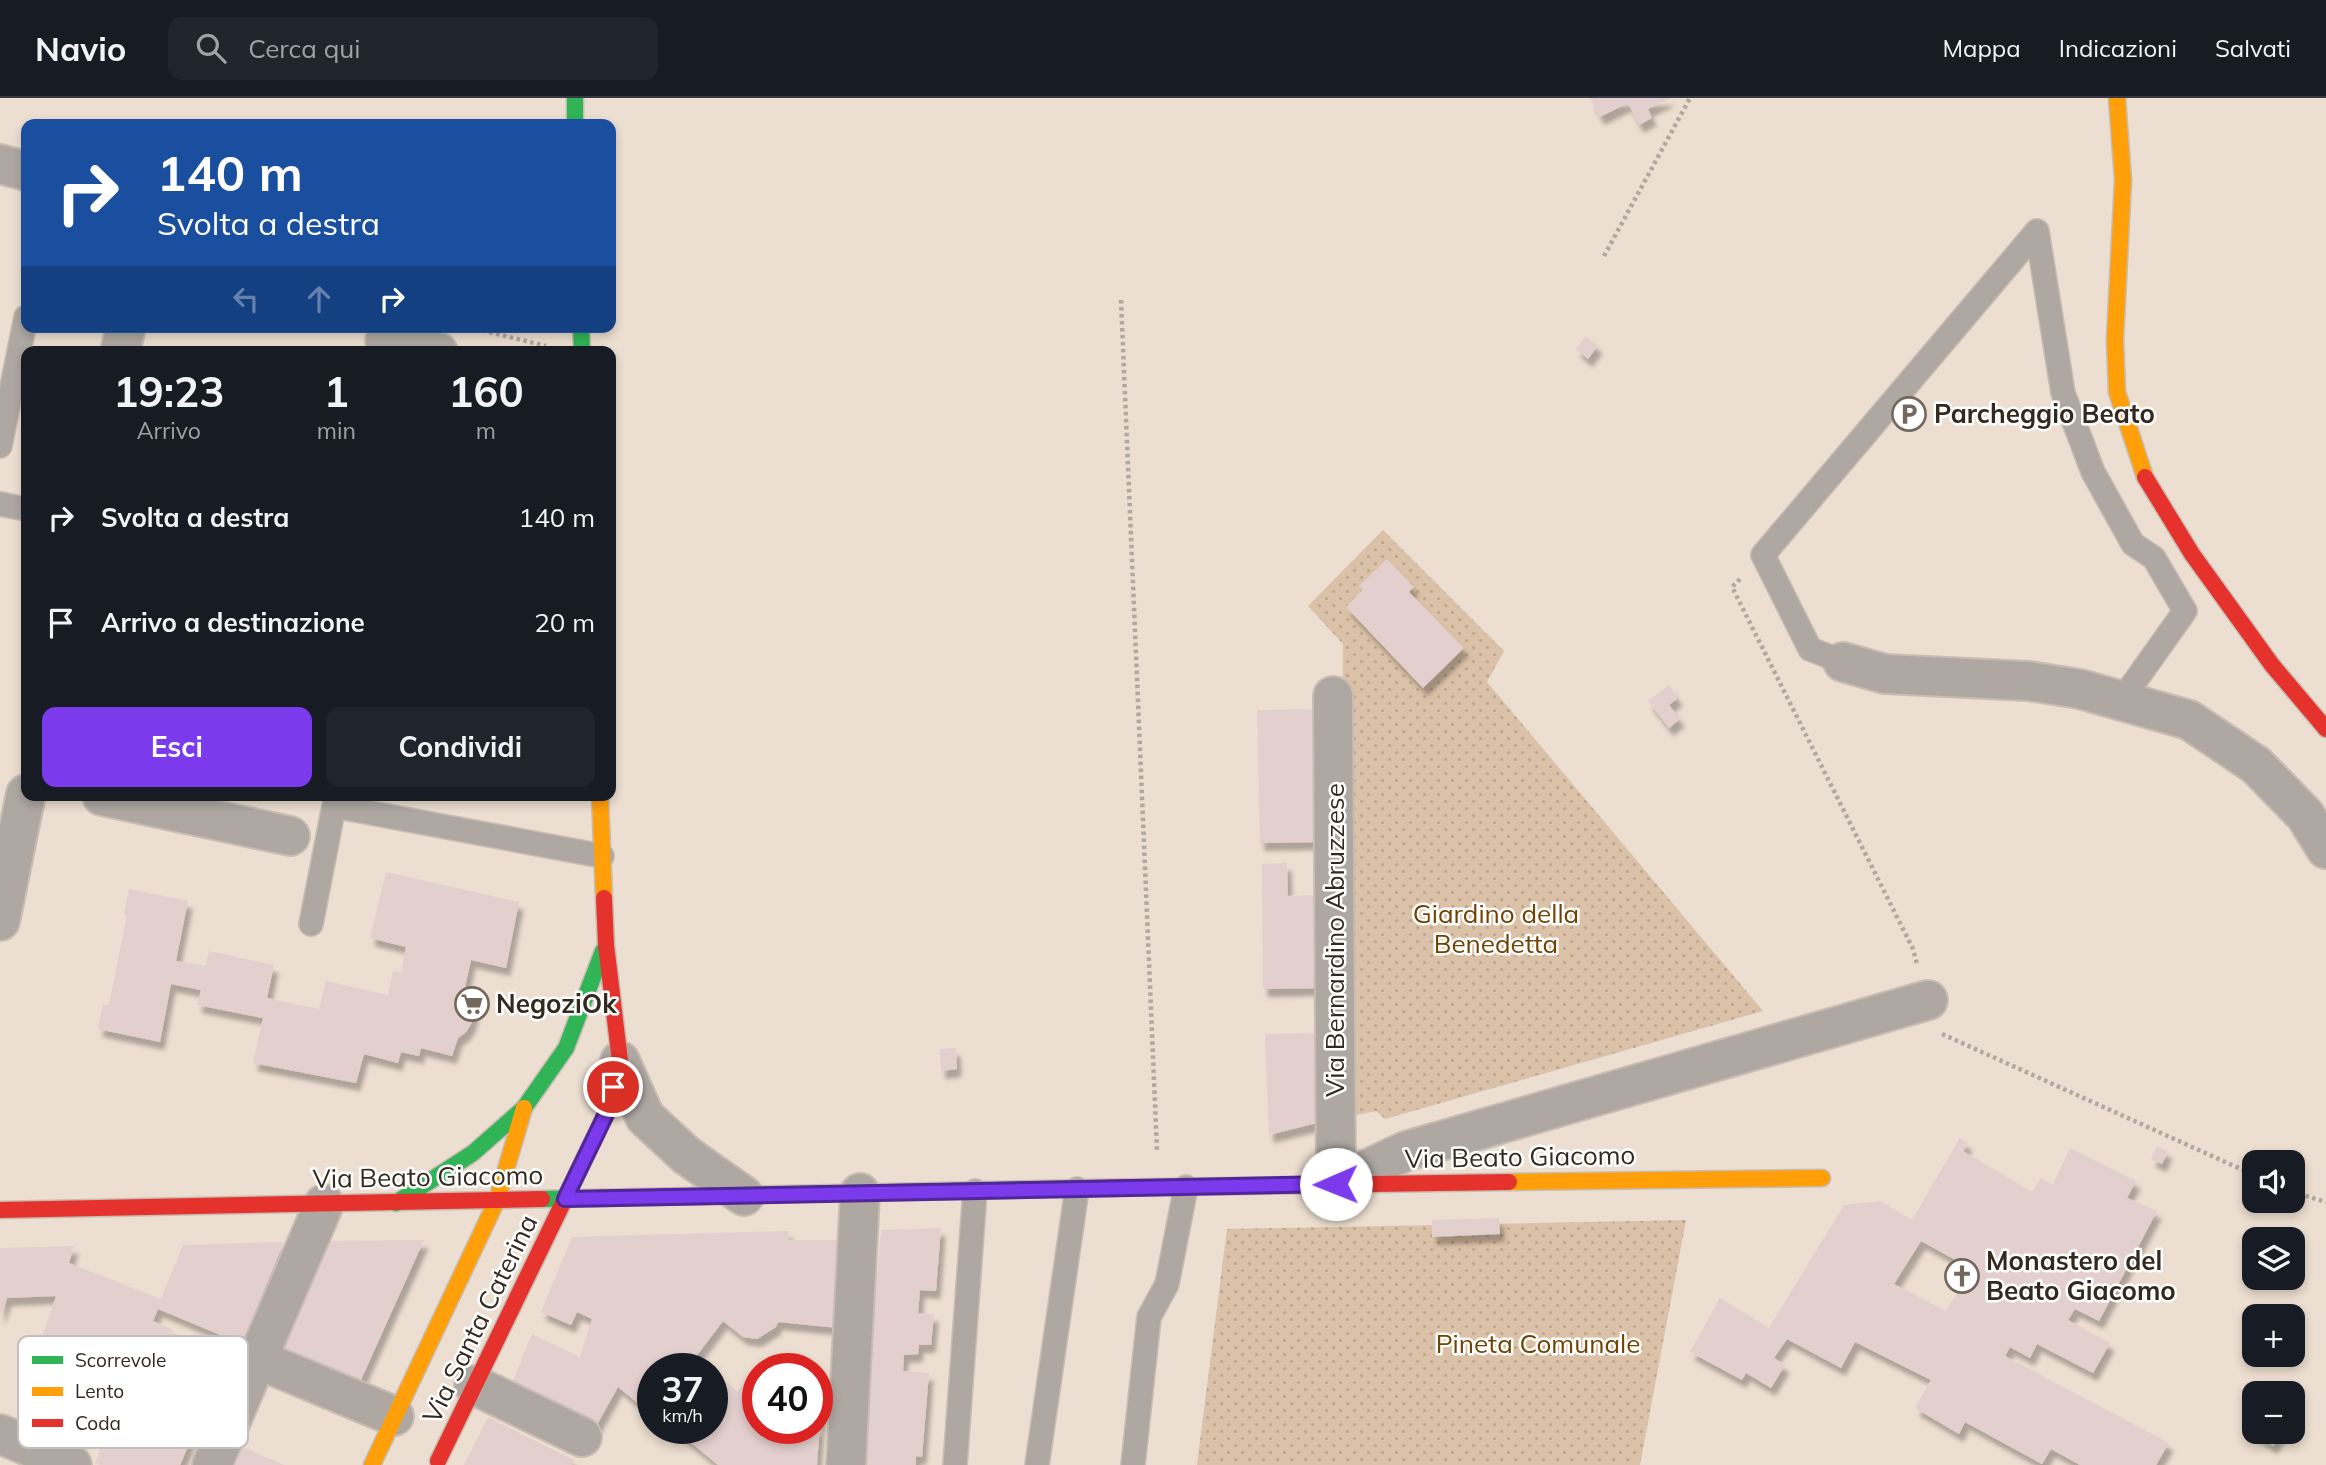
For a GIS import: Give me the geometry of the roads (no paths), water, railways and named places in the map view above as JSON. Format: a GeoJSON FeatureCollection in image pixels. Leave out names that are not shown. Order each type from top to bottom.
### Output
{"type":"FeatureCollection","features":[{"type":"Feature","properties":{"kind":"street"},"geometry":{"type":"LineString","coordinates":[[575,98],[575,119]]}},
{"type":"Feature","properties":{"kind":"street"},"geometry":{"type":"LineString","coordinates":[[2117,98],[2123,180],[2115,339],[2117,392],[2131,438],[2146,479],[2192,554],[2272,666],[2326,729]]}},
{"type":"Feature","properties":{"kind":"street"},"geometry":{"type":"LineString","coordinates":[[0,164],[21,170]]}},
{"type":"Feature","properties":{"kind":"street"},"geometry":{"type":"LineString","coordinates":[[385,341],[409,346]]}},
{"type":"Feature","properties":{"kind":"street"},"geometry":{"type":"LineString","coordinates":[[1843,662],[1885,674],[2028,681],[2080,689],[2189,720],[2256,765],[2305,815],[2326,849]]}},
{"type":"Feature","properties":{"kind":"street","name":"Via Bernardino Abruzzese"},"geometry":{"type":"LineString","coordinates":[[1334,696],[1336,1184]]}},
{"type":"Feature","properties":{"kind":"street"},"geometry":{"type":"LineString","coordinates":[[0,921],[25,801]]}},
{"type":"Feature","properties":{"kind":"street"},"geometry":{"type":"LineString","coordinates":[[126,801],[290,836]]}},
{"type":"Feature","properties":{"kind":"street"},"geometry":{"type":"LineString","coordinates":[[600,801],[606,945],[620,1061],[645,1117],[686,1155],[744,1196]]}},
{"type":"Feature","properties":{"kind":"street"},"geometry":{"type":"LineString","coordinates":[[396,1203],[473,1153],[524,1108],[566,1048],[606,945]]}},
{"type":"Feature","properties":{"kind":"street"},"geometry":{"type":"LineString","coordinates":[[1336,1184],[1406,1151],[1933,1016]]}},
{"type":"Feature","properties":{"kind":"street","name":"Via Santa Caterina"},"geometry":{"type":"LineString","coordinates":[[438,1461],[606,1114],[620,1061]]}},
{"type":"Feature","properties":{"kind":"street"},"geometry":{"type":"LineString","coordinates":[[372,1465],[497,1200],[524,1108]]}},
{"type":"Feature","properties":{"kind":"street","name":"Via Beato Giacomo"},"geometry":{"type":"LineString","coordinates":[[0,1210],[1158,1187],[1822,1178]]}},
{"type":"Feature","properties":{"kind":"street"},"geometry":{"type":"LineString","coordinates":[[846,1465],[860,1193]]}},
{"type":"Feature","properties":{"kind":"street"},"geometry":{"type":"LineString","coordinates":[[248,1380],[324,1203]]}},
{"type":"Feature","properties":{"kind":"street"},"geometry":{"type":"LineString","coordinates":[[257,1359],[394,1416]]}},
{"type":"Feature","properties":{"kind":"street"},"geometry":{"type":"LineString","coordinates":[[474,1385],[582,1437]]}},
{"type":"Feature","properties":{"kind":"street"},"geometry":{"type":"LineString","coordinates":[[0,1434],[18,1442]]}},
{"type":"Feature","properties":{"kind":"street"},"geometry":{"type":"LineString","coordinates":[[33,1448],[72,1465]]}},
{"type":"Feature","properties":{"kind":"street"},"geometry":{"type":"LineString","coordinates":[[212,1465],[219,1448]]}},
{"type":"Feature","properties":{"kind":"lane"},"geometry":{"type":"LineString","coordinates":[[1843,662],[1810,649],[1763,555],[2037,230],[2063,393],[2093,472],[2133,544],[2154,558],[2185,611],[2120,701]]}},
{"type":"Feature","properties":{"kind":"lane"},"geometry":{"type":"LineString","coordinates":[[0,446],[23,333]]}},
{"type":"Feature","properties":{"kind":"lane"},"geometry":{"type":"LineString","coordinates":[[0,504],[21,508]]}},
{"type":"Feature","properties":{"kind":"lane"},"geometry":{"type":"LineString","coordinates":[[311,924],[334,806],[602,856]]}},
{"type":"Feature","properties":{"kind":"lane"},"geometry":{"type":"LineString","coordinates":[[1133,1465],[1149,1317],[1167,1284],[1186,1187]]}},
{"type":"Feature","properties":{"kind":"lane"},"geometry":{"type":"LineString","coordinates":[[1037,1465],[1077,1189]]}},
{"type":"Feature","properties":{"kind":"lane"},"geometry":{"type":"LineString","coordinates":[[955,1465],[975,1191]]}},
{"type":"Feature","properties":{"kind":"place","name":"Parcheggio Beato"},"geometry":{"type":"Point","coordinates":[1909,414]}},
{"type":"Feature","properties":{"kind":"place","name":"NegoziOk"},"geometry":{"type":"Point","coordinates":[472,1004]}},
{"type":"Feature","properties":{"kind":"place","name":"Monastero del Beato Giacomo"},"geometry":{"type":"Point","coordinates":[1962,1276]}},
{"type":"Feature","properties":{"kind":"park label","name":"Giardino della Benedetta"},"geometry":{"type":"Point","coordinates":[1496,929]}},
{"type":"Feature","properties":{"kind":"park label","name":"Pineta Comunale"},"geometry":{"type":"Point","coordinates":[1538,1344]}}]}
